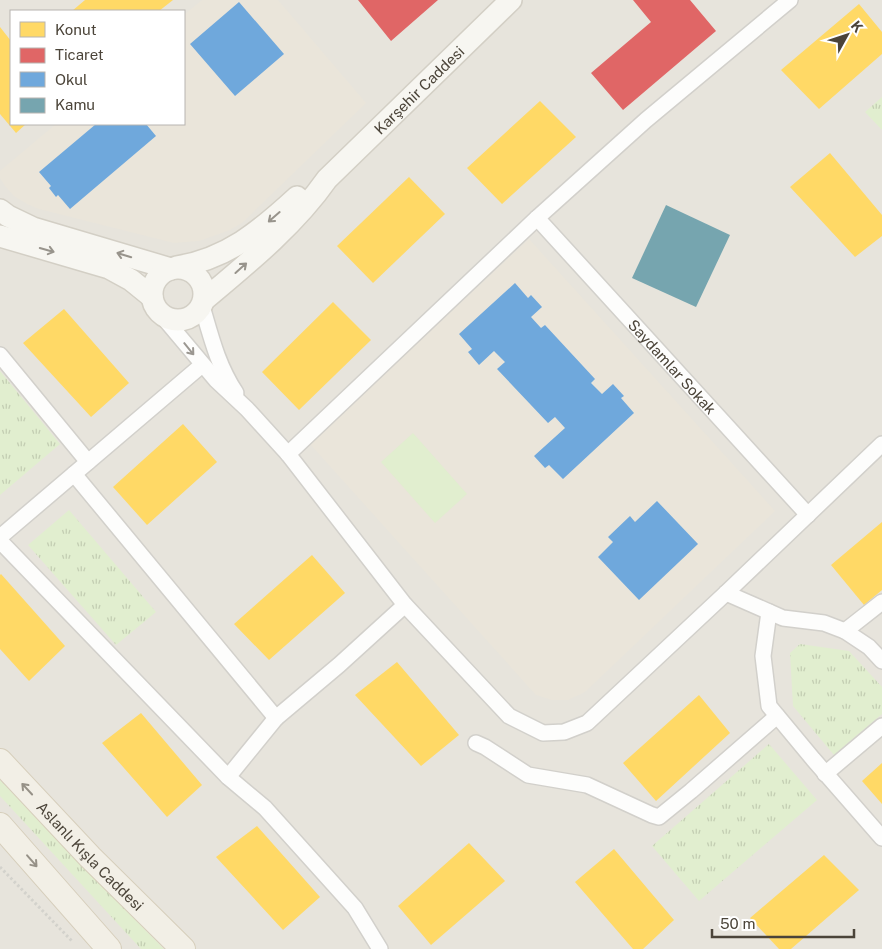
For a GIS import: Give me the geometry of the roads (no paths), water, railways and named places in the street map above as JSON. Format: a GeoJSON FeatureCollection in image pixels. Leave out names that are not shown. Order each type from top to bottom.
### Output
{"type":"FeatureCollection","features":[{"type":"Feature","properties":{"kind":"main road","name":"Aslanlı Kışla Caddesi"},"geometry":{"type":"LineString","coordinates":[[0,761],[90,857],[183,949]]}},
{"type":"Feature","properties":{"kind":"main road"},"geometry":{"type":"LineString","coordinates":[[0,824],[109,949]]}},
{"type":"Feature","properties":{"kind":"street","name":"Karşehir Caddesi"},"geometry":{"type":"LineString","coordinates":[[155,304],[163,315],[175,320],[193,316],[203,303],[290,223],[327,179],[511,0]]}},
{"type":"Feature","properties":{"kind":"street"},"geometry":{"type":"LineString","coordinates":[[288,454],[537,218],[646,120],[790,0]]}},
{"type":"Feature","properties":{"kind":"street","name":"Karşehir Caddesi"},"geometry":{"type":"LineString","coordinates":[[0,210],[33,228],[174,268],[213,258],[241,243],[257,232],[310,186],[327,179]]}},
{"type":"Feature","properties":{"kind":"street","name":"Saydamlar Sokak"},"geometry":{"type":"LineString","coordinates":[[537,218],[808,515]]}},
{"type":"Feature","properties":{"kind":"street"},"geometry":{"type":"LineString","coordinates":[[0,236],[109,268],[131,280],[155,304],[202,365],[229,394],[247,409],[288,454],[405,605],[509,716],[543,733],[564,732],[587,723],[726,594],[882,444]]}},
{"type":"Feature","properties":{"kind":"street"},"geometry":{"type":"LineString","coordinates":[[155,304],[153,287],[161,273],[174,268],[185,268],[192,271],[198,277],[203,284],[205,292],[203,303],[214,348],[229,382],[247,409]]}},
{"type":"Feature","properties":{"kind":"street"},"geometry":{"type":"LineString","coordinates":[[0,355],[88,462]]}},
{"type":"Feature","properties":{"kind":"street"},"geometry":{"type":"LineString","coordinates":[[0,537],[202,365]]}},
{"type":"Feature","properties":{"kind":"street"},"geometry":{"type":"LineString","coordinates":[[74,474],[276,718]]}},
{"type":"Feature","properties":{"kind":"street"},"geometry":{"type":"LineString","coordinates":[[0,541],[228,777],[265,808],[355,908],[380,949]]}},
{"type":"Feature","properties":{"kind":"street"},"geometry":{"type":"LineString","coordinates":[[726,594],[783,618],[824,622],[845,631],[869,647],[882,661]]}},
{"type":"Feature","properties":{"kind":"street"},"geometry":{"type":"LineString","coordinates":[[845,631],[882,602]]}},
{"type":"Feature","properties":{"kind":"street"},"geometry":{"type":"LineString","coordinates":[[228,777],[276,718],[339,666],[405,605]]}},
{"type":"Feature","properties":{"kind":"street"},"geometry":{"type":"LineString","coordinates":[[769,612],[763,656],[769,706],[825,774],[882,838]]}},
{"type":"Feature","properties":{"kind":"street"},"geometry":{"type":"LineString","coordinates":[[476,743],[485,746],[528,775],[587,785],[660,817],[777,716]]}},
{"type":"Feature","properties":{"kind":"street"},"geometry":{"type":"LineString","coordinates":[[825,774],[882,726]]}}]}
